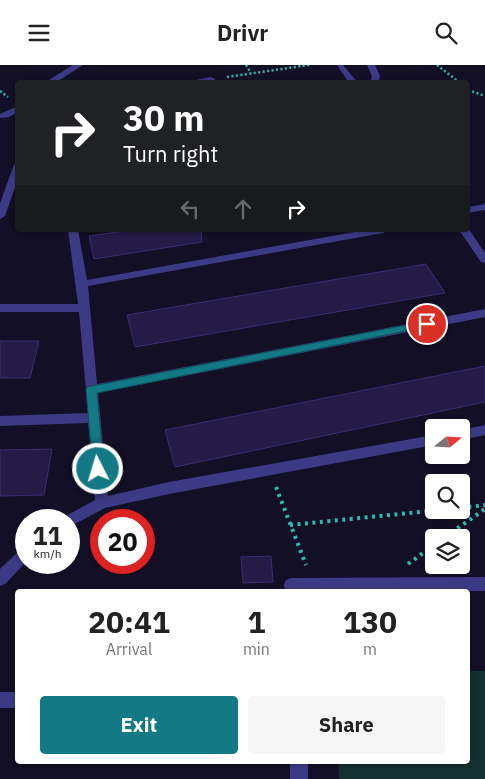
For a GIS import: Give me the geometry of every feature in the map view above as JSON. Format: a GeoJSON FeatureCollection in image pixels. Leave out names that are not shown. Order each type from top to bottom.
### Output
{"type":"FeatureCollection","features":[{"type":"Feature","properties":{"kind":"lane"},"geometry":{"type":"LineString","coordinates":[[52,80],[79,65]]}},
{"type":"Feature","properties":{"kind":"lane"},"geometry":{"type":"LineString","coordinates":[[340,65],[352,80]]}},
{"type":"Feature","properties":{"kind":"lane"},"geometry":{"type":"LineString","coordinates":[[371,65],[376,76],[375,80]]}},
{"type":"Feature","properties":{"kind":"lane"},"geometry":{"type":"LineString","coordinates":[[204,80],[211,79]]}},
{"type":"Feature","properties":{"kind":"lane"},"geometry":{"type":"LineString","coordinates":[[0,116],[15,110]]}},
{"type":"Feature","properties":{"kind":"lane"},"geometry":{"type":"LineString","coordinates":[[0,216],[15,174]]}},
{"type":"Feature","properties":{"kind":"lane"},"geometry":{"type":"LineString","coordinates":[[470,210],[485,207]]}},
{"type":"Feature","properties":{"kind":"lane"},"geometry":{"type":"LineString","coordinates":[[73,232],[82,284],[102,503]]}},
{"type":"Feature","properties":{"kind":"lane"},"geometry":{"type":"LineString","coordinates":[[82,284],[372,232]]}},
{"type":"Feature","properties":{"kind":"lane"},"geometry":{"type":"LineString","coordinates":[[465,232],[485,260]]}},
{"type":"Feature","properties":{"kind":"lane"},"geometry":{"type":"LineString","coordinates":[[0,308],[84,308]]}},
{"type":"Feature","properties":{"kind":"lane"},"geometry":{"type":"LineString","coordinates":[[91,390],[485,313]]}},
{"type":"Feature","properties":{"kind":"lane"},"geometry":{"type":"LineString","coordinates":[[0,421],[94,418]]}},
{"type":"Feature","properties":{"kind":"lane"},"geometry":{"type":"LineString","coordinates":[[470,434],[485,431]]}},
{"type":"Feature","properties":{"kind":"lane"},"geometry":{"type":"LineString","coordinates":[[80,515],[102,503],[168,488],[425,442]]}},
{"type":"Feature","properties":{"kind":"lane"},"geometry":{"type":"LineString","coordinates":[[0,562],[15,558]]}},
{"type":"Feature","properties":{"kind":"lane"},"geometry":{"type":"LineString","coordinates":[[0,579],[15,563]]}},
{"type":"Feature","properties":{"kind":"lane"},"geometry":{"type":"LineString","coordinates":[[292,589],[291,585],[485,584]]}},
{"type":"Feature","properties":{"kind":"lane"},"geometry":{"type":"LineString","coordinates":[[0,700],[15,701]]}},
{"type":"Feature","properties":{"kind":"lane"},"geometry":{"type":"LineString","coordinates":[[299,764],[299,779]]}},
{"type":"Feature","properties":{"kind":"path"},"geometry":{"type":"LineString","coordinates":[[246,65],[251,73]]}},
{"type":"Feature","properties":{"kind":"path"},"geometry":{"type":"LineString","coordinates":[[211,79],[309,65]]}},
{"type":"Feature","properties":{"kind":"path"},"geometry":{"type":"LineString","coordinates":[[438,65],[456,80]]}},
{"type":"Feature","properties":{"kind":"path"},"geometry":{"type":"LineString","coordinates":[[470,90],[485,96]]}},
{"type":"Feature","properties":{"kind":"path"},"geometry":{"type":"LineString","coordinates":[[269,470],[313,585]]}},
{"type":"Feature","properties":{"kind":"path"},"geometry":{"type":"LineString","coordinates":[[470,508],[485,507]]}},
{"type":"Feature","properties":{"kind":"path"},"geometry":{"type":"LineString","coordinates":[[456,529],[485,507]]}},
{"type":"Feature","properties":{"kind":"path"},"geometry":{"type":"LineString","coordinates":[[290,525],[425,512]]}},
{"type":"Feature","properties":{"kind":"green space"},"geometry":{"type":"Polygon","coordinates":[[[470,671],[485,671],[485,779],[339,779],[338,764],[470,764],[470,671]]]}},
{"type":"Feature","properties":{"kind":"building"},"geometry":{"type":"Polygon","coordinates":[[[117,232],[201,232],[202,242],[94,259],[89,236],[117,232]]]}},
{"type":"Feature","properties":{"kind":"building"},"geometry":{"type":"Polygon","coordinates":[[[426,264],[445,293],[135,347],[127,315],[426,264]]]}},
{"type":"Feature","properties":{"kind":"building"},"geometry":{"type":"Polygon","coordinates":[[[0,341],[39,341],[30,378],[0,378],[0,341]]]}},
{"type":"Feature","properties":{"kind":"building"},"geometry":{"type":"Polygon","coordinates":[[[485,366],[485,402],[175,467],[165,430],[485,366]]]}},
{"type":"Feature","properties":{"kind":"building"},"geometry":{"type":"Polygon","coordinates":[[[52,449],[44,495],[0,496],[0,450],[52,449]]]}},
{"type":"Feature","properties":{"kind":"building"},"geometry":{"type":"Polygon","coordinates":[[[271,556],[273,582],[243,583],[241,557],[271,556]]]}},
{"type":"Feature","properties":{"kind":"route"},"geometry":{"type":"LineString","coordinates":[[98,469],[91,390],[427,324]]}}]}
